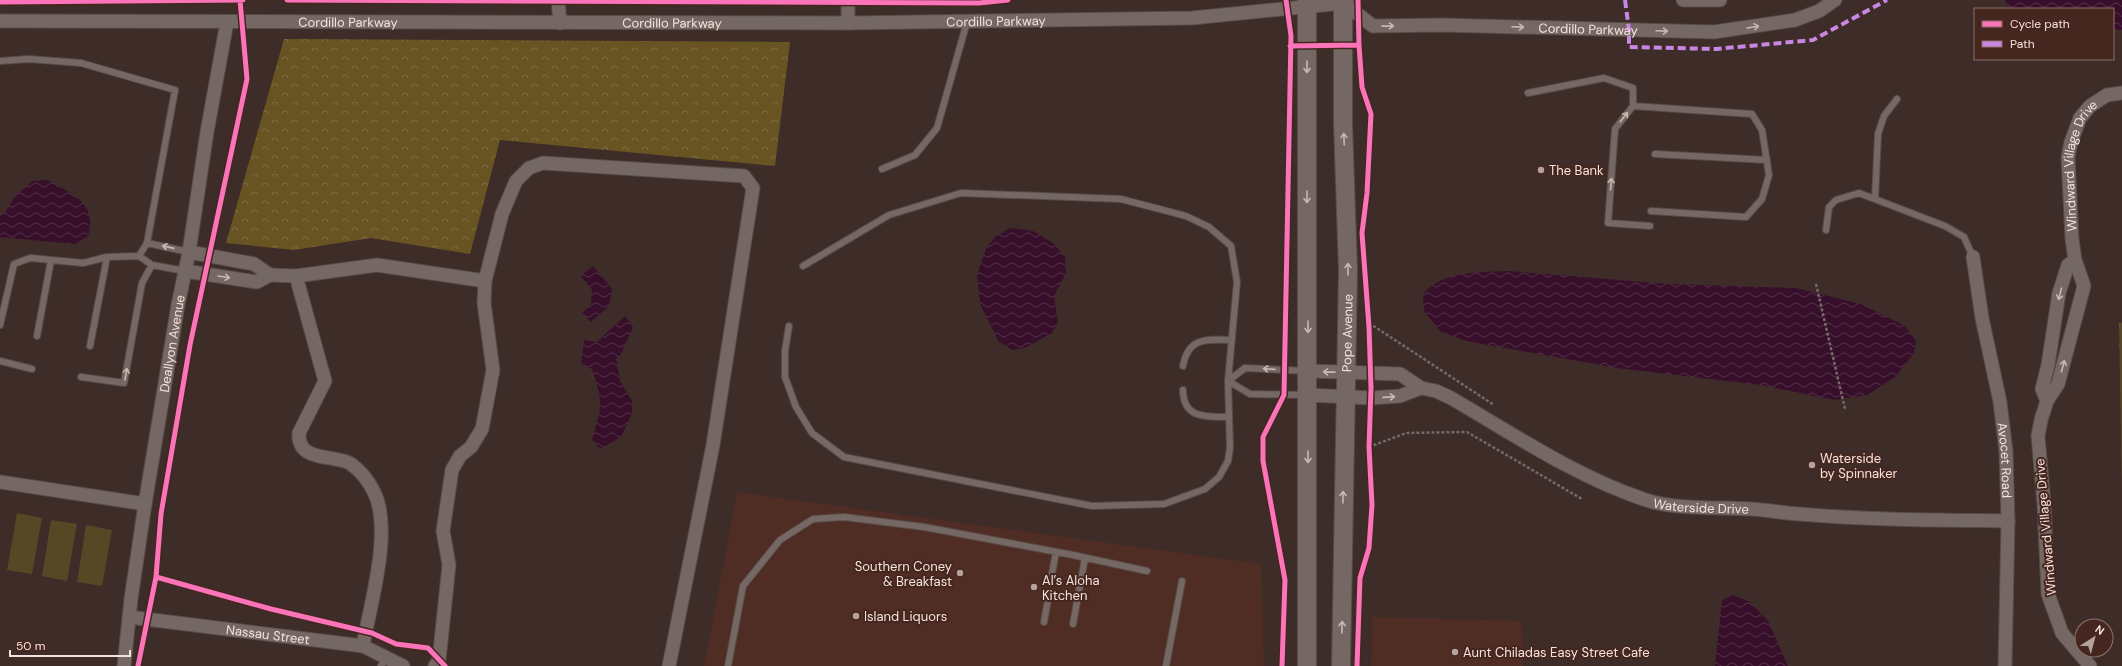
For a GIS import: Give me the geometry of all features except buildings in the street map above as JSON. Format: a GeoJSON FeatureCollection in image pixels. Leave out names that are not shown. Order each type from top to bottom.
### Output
{"type":"FeatureCollection","features":[{"type":"Feature","properties":{"kind":"main road","name":"Pope Avenue"},"geometry":{"type":"LineString","coordinates":[[1341,666],[1348,270],[1343,124],[1344,1]]}},
{"type":"Feature","properties":{"kind":"main road"},"geometry":{"type":"LineString","coordinates":[[1307,4],[1307,666]]}},
{"type":"Feature","properties":{"kind":"street"},"geometry":{"type":"LineString","coordinates":[[558,0],[560,23]]}},
{"type":"Feature","properties":{"kind":"street"},"geometry":{"type":"LineString","coordinates":[[848,0],[848,24]]}},
{"type":"Feature","properties":{"kind":"street"},"geometry":{"type":"LineString","coordinates":[[1683,0],[1720,0]]}},
{"type":"Feature","properties":{"kind":"street","name":"Cordillo Parkway"},"geometry":{"type":"LineString","coordinates":[[0,21],[848,24],[1192,18],[1344,1],[1373,26],[1442,25],[1714,32],[1795,20],[1819,11],[1835,0]]}},
{"type":"Feature","properties":{"kind":"street","name":"Deallyon Avenue"},"geometry":{"type":"LineString","coordinates":[[124,666],[129,617],[145,504],[189,252],[207,132],[227,22]]}},
{"type":"Feature","properties":{"kind":"street","name":"Windward Village Drive"},"geometry":{"type":"LineString","coordinates":[[2090,666],[2062,633],[2048,594],[2044,504],[2038,436],[2047,401],[2058,384],[2084,286],[2075,260],[2069,204],[2068,157],[2072,136],[2080,118],[2090,106],[2107,95],[2122,93]]}},
{"type":"Feature","properties":{"kind":"street"},"geometry":{"type":"LineString","coordinates":[[437,663],[449,565],[443,531],[452,470],[460,456],[471,447],[482,429],[493,370],[484,303],[485,281],[502,214],[516,181],[529,168],[543,163],[744,176],[754,188],[713,445],[670,666]]}},
{"type":"Feature","properties":{"kind":"street"},"geometry":{"type":"LineString","coordinates":[[189,252],[254,264],[270,276]]}},
{"type":"Feature","properties":{"kind":"street","name":"Avocet Road"},"geometry":{"type":"LineString","coordinates":[[1972,257],[1982,318],[2000,402],[2006,451],[2008,521],[2006,666]]}},
{"type":"Feature","properties":{"kind":"street","name":"Windward Village Drive"},"geometry":{"type":"LineString","coordinates":[[2047,401],[2042,389],[2059,293],[2068,265],[2075,260]]}},
{"type":"Feature","properties":{"kind":"street"},"geometry":{"type":"LineString","coordinates":[[185,271],[257,282],[270,276],[296,276],[377,265],[485,281]]}},
{"type":"Feature","properties":{"kind":"street"},"geometry":{"type":"LineString","coordinates":[[296,276],[325,381],[299,434],[299,441],[303,448],[313,455],[338,459],[351,464],[366,478],[375,494],[382,519],[373,600],[363,646]]}},
{"type":"Feature","properties":{"kind":"street","name":"Waterside Drive"},"geometry":{"type":"LineString","coordinates":[[1308,371],[1400,374],[1421,388],[1436,391],[1451,398],[1552,456],[1614,488],[1645,500],[1671,504],[1883,519],[2008,521]]}},
{"type":"Feature","properties":{"kind":"street"},"geometry":{"type":"LineString","coordinates":[[1308,396],[1346,398],[1400,396],[1421,388]]}},
{"type":"Feature","properties":{"kind":"street"},"geometry":{"type":"LineString","coordinates":[[0,482],[145,504]]}},
{"type":"Feature","properties":{"kind":"street","name":"Nassau Street"},"geometry":{"type":"LineString","coordinates":[[129,617],[363,646],[384,662],[403,666]]}},
{"type":"Feature","properties":{"kind":"lane"},"geometry":{"type":"LineString","coordinates":[[882,169],[915,155],[937,128],[967,22]]}},
{"type":"Feature","properties":{"kind":"lane"},"geometry":{"type":"LineString","coordinates":[[0,61],[29,59],[81,63],[175,90],[147,243],[139,256]]}},
{"type":"Feature","properties":{"kind":"lane"},"geometry":{"type":"LineString","coordinates":[[1528,93],[1604,78],[1633,88],[1634,106],[1615,129],[1608,223],[1650,226]]}},
{"type":"Feature","properties":{"kind":"lane"},"geometry":{"type":"LineString","coordinates":[[1875,199],[1878,134],[1884,116],[1897,99]]}},
{"type":"Feature","properties":{"kind":"lane"},"geometry":{"type":"LineString","coordinates":[[1634,106],[1752,114],[1762,130],[1767,160],[1769,174],[1762,199],[1746,217],[1651,211]]}},
{"type":"Feature","properties":{"kind":"lane"},"geometry":{"type":"LineString","coordinates":[[1655,154],[1767,160]]}},
{"type":"Feature","properties":{"kind":"lane"},"geometry":{"type":"LineString","coordinates":[[789,326],[785,351],[785,377],[796,407],[812,433],[844,457],[1092,506],[1164,504],[1205,489],[1219,477],[1228,461],[1230,448],[1230,417],[1228,381],[1237,282],[1230,246],[1209,227],[1186,216],[1122,199],[961,193],[889,215],[804,266]]}},
{"type":"Feature","properties":{"kind":"lane"},"geometry":{"type":"LineString","coordinates":[[1826,230],[1830,206],[1836,200],[1847,195],[1859,193],[1946,226],[1964,237],[1972,257]]}},
{"type":"Feature","properties":{"kind":"lane"},"geometry":{"type":"LineString","coordinates":[[147,243],[189,252]]}},
{"type":"Feature","properties":{"kind":"lane"},"geometry":{"type":"LineString","coordinates":[[0,325],[14,264],[30,258],[84,263],[107,257],[139,256],[152,265],[185,271]]}},
{"type":"Feature","properties":{"kind":"lane"},"geometry":{"type":"LineString","coordinates":[[90,346],[107,257]]}},
{"type":"Feature","properties":{"kind":"lane"},"geometry":{"type":"LineString","coordinates":[[36,336],[51,260]]}},
{"type":"Feature","properties":{"kind":"lane"},"geometry":{"type":"LineString","coordinates":[[81,377],[124,383],[142,283],[152,265]]}},
{"type":"Feature","properties":{"kind":"lane"},"geometry":{"type":"LineString","coordinates":[[1182,366],[1184,356],[1189,348],[1198,341],[1232,340]]}},
{"type":"Feature","properties":{"kind":"lane"},"geometry":{"type":"LineString","coordinates":[[0,362],[32,368]]}},
{"type":"Feature","properties":{"kind":"lane"},"geometry":{"type":"LineString","coordinates":[[1228,381],[1245,368],[1308,371]]}},
{"type":"Feature","properties":{"kind":"lane"},"geometry":{"type":"LineString","coordinates":[[1228,381],[1250,394],[1308,396]]}},
{"type":"Feature","properties":{"kind":"lane"},"geometry":{"type":"LineString","coordinates":[[1183,390],[1185,404],[1192,412],[1206,417],[1230,417]]}},
{"type":"Feature","properties":{"kind":"lane"},"geometry":{"type":"LineString","coordinates":[[728,666],[743,586],[780,540],[812,519],[844,517],[924,527],[1147,571]]}},
{"type":"Feature","properties":{"kind":"lane"},"geometry":{"type":"LineString","coordinates":[[1051,579],[1056,552]]}},
{"type":"Feature","properties":{"kind":"lane"},"geometry":{"type":"LineString","coordinates":[[1072,624],[1085,558]]}},
{"type":"Feature","properties":{"kind":"lane"},"geometry":{"type":"LineString","coordinates":[[1166,666],[1182,580]]}},
{"type":"Feature","properties":{"kind":"lane"},"geometry":{"type":"LineString","coordinates":[[1044,622],[1049,594]]}},
{"type":"Feature","properties":{"kind":"path"},"geometry":{"type":"LineString","coordinates":[[1816,284],[1845,409]]}},
{"type":"Feature","properties":{"kind":"path"},"geometry":{"type":"LineString","coordinates":[[1368,316],[1370,335]]}},
{"type":"Feature","properties":{"kind":"path"},"geometry":{"type":"LineString","coordinates":[[1369,323],[1495,405]]}},
{"type":"Feature","properties":{"kind":"path"},"geometry":{"type":"LineString","coordinates":[[1369,447],[1406,433],[1467,432],[1582,499]]}},
{"type":"Feature","properties":{"kind":"path"},"geometry":{"type":"LineString","coordinates":[[1370,440],[1370,454]]}},
{"type":"Feature","properties":{"kind":"path"},"geometry":{"type":"LineString","coordinates":[[154,585],[156,570]]}},
{"type":"Feature","properties":{"kind":"path"},"geometry":{"type":"LineString","coordinates":[[156,577],[271,610],[366,632],[396,644],[428,648],[437,663]]}},
{"type":"Feature","properties":{"kind":"shaded area"},"geometry":{"type":"Polygon","coordinates":[[[737,492],[1261,564],[1264,666],[704,666],[737,492]]]}},
{"type":"Feature","properties":{"kind":"shaded area"},"geometry":{"type":"Polygon","coordinates":[[[1372,617],[1522,621],[1523,666],[1371,666],[1372,617]]]}},
{"type":"Feature","properties":{"kind":"green space"},"geometry":{"type":"Polygon","coordinates":[[[284,39],[790,42],[775,166],[500,140],[470,254],[371,238],[294,250],[226,243],[284,39]]]}},
{"type":"Feature","properties":{"kind":"green space"},"geometry":{"type":"Polygon","coordinates":[[[2119,322],[2122,323],[2122,496],[2119,322]]]}},
{"type":"Feature","properties":{"kind":"green space"},"geometry":{"type":"Polygon","coordinates":[[[17,513],[42,518],[32,574],[7,570],[17,513]]]}},
{"type":"Feature","properties":{"kind":"green space"},"geometry":{"type":"Polygon","coordinates":[[[51,520],[77,524],[67,581],[42,576],[51,520]]]}},
{"type":"Feature","properties":{"kind":"green space"},"geometry":{"type":"Polygon","coordinates":[[[86,525],[112,530],[102,586],[77,582],[86,525]]]}},
{"type":"Feature","properties":{"kind":"water"},"geometry":{"type":"Polygon","coordinates":[[[2005,0],[2122,0],[2122,30],[2114,29],[2114,8],[2011,8],[2006,5],[2005,0]]]}},
{"type":"Feature","properties":{"kind":"water"},"geometry":{"type":"Polygon","coordinates":[[[47,180],[74,195],[86,207],[90,225],[88,236],[75,244],[0,237],[0,216],[5,213],[15,196],[33,181],[47,180]]]}},
{"type":"Feature","properties":{"kind":"water"},"geometry":{"type":"Polygon","coordinates":[[[1010,228],[1033,231],[1053,243],[1065,257],[1066,273],[1054,296],[1058,322],[1052,333],[1027,347],[1013,350],[999,342],[980,304],[977,275],[986,249],[995,237],[1010,228]]]}},
{"type":"Feature","properties":{"kind":"water"},"geometry":{"type":"Polygon","coordinates":[[[593,266],[612,289],[609,306],[591,322],[582,313],[591,304],[592,290],[581,276],[593,266]]]}},
{"type":"Feature","properties":{"kind":"water"},"geometry":{"type":"Polygon","coordinates":[[[1508,271],[1667,284],[1796,288],[1861,304],[1905,326],[1916,341],[1914,353],[1895,377],[1867,395],[1835,400],[1761,385],[1617,368],[1466,341],[1440,331],[1424,311],[1423,294],[1431,286],[1441,281],[1462,274],[1508,271]]]}},
{"type":"Feature","properties":{"kind":"water"},"geometry":{"type":"Polygon","coordinates":[[[625,316],[633,327],[621,354],[616,359],[620,381],[632,401],[632,414],[621,437],[600,449],[592,439],[600,410],[600,397],[592,369],[581,365],[584,340],[597,342],[625,316]]]}},
{"type":"Feature","properties":{"kind":"water"},"geometry":{"type":"Polygon","coordinates":[[[1733,595],[1750,602],[1768,621],[1788,666],[1715,666],[1722,600],[1733,595]]]}},
{"type":"Feature","properties":{"kind":"marked path"},"geometry":{"type":"LineString","coordinates":[[1625,0],[1629,30],[1629,47],[1716,49],[1813,40],[1887,0]]}},
{"type":"Feature","properties":{"kind":"cycle path"},"geometry":{"type":"LineString","coordinates":[[138,666],[156,577],[161,514],[190,345],[247,79],[240,0]]}},
{"type":"Feature","properties":{"kind":"cycle path"},"geometry":{"type":"LineString","coordinates":[[0,2],[243,0]]}},
{"type":"Feature","properties":{"kind":"cycle path"},"geometry":{"type":"LineString","coordinates":[[287,0],[979,3],[1008,0]]}},
{"type":"Feature","properties":{"kind":"cycle path"},"geometry":{"type":"LineString","coordinates":[[1282,666],[1285,580],[1263,461],[1263,437],[1284,395],[1291,36],[1286,0]]}},
{"type":"Feature","properties":{"kind":"cycle path"},"geometry":{"type":"LineString","coordinates":[[1357,666],[1360,578],[1369,548],[1372,505],[1369,447],[1371,388],[1369,327],[1362,233],[1367,193],[1371,114],[1362,87],[1358,0]]}},
{"type":"Feature","properties":{"kind":"cycle path"},"geometry":{"type":"LineString","coordinates":[[1290,46],[1359,45]]}},
{"type":"Feature","properties":{"kind":"cycle path"},"geometry":{"type":"LineString","coordinates":[[156,577],[271,609],[372,633],[396,644],[428,648],[445,666]]}},
{"type":"Feature","properties":{"kind":"place","name":"The Bank"},"geometry":{"type":"Point","coordinates":[1541,170]}},
{"type":"Feature","properties":{"kind":"place","name":"Waterside by Spinnaker"},"geometry":{"type":"Point","coordinates":[1812,465]}},
{"type":"Feature","properties":{"kind":"place","name":"Southern Coney & Breakfast"},"geometry":{"type":"Point","coordinates":[960,573]}},
{"type":"Feature","properties":{"kind":"place","name":"Al’s Aloha Kitchen"},"geometry":{"type":"Point","coordinates":[1034,587]}},
{"type":"Feature","properties":{"kind":"place","name":"Island Liquors"},"geometry":{"type":"Point","coordinates":[856,616]}},
{"type":"Feature","properties":{"kind":"place","name":"Aunt Chiladas Easy Street Cafe"},"geometry":{"type":"Point","coordinates":[1455,652]}}]}
